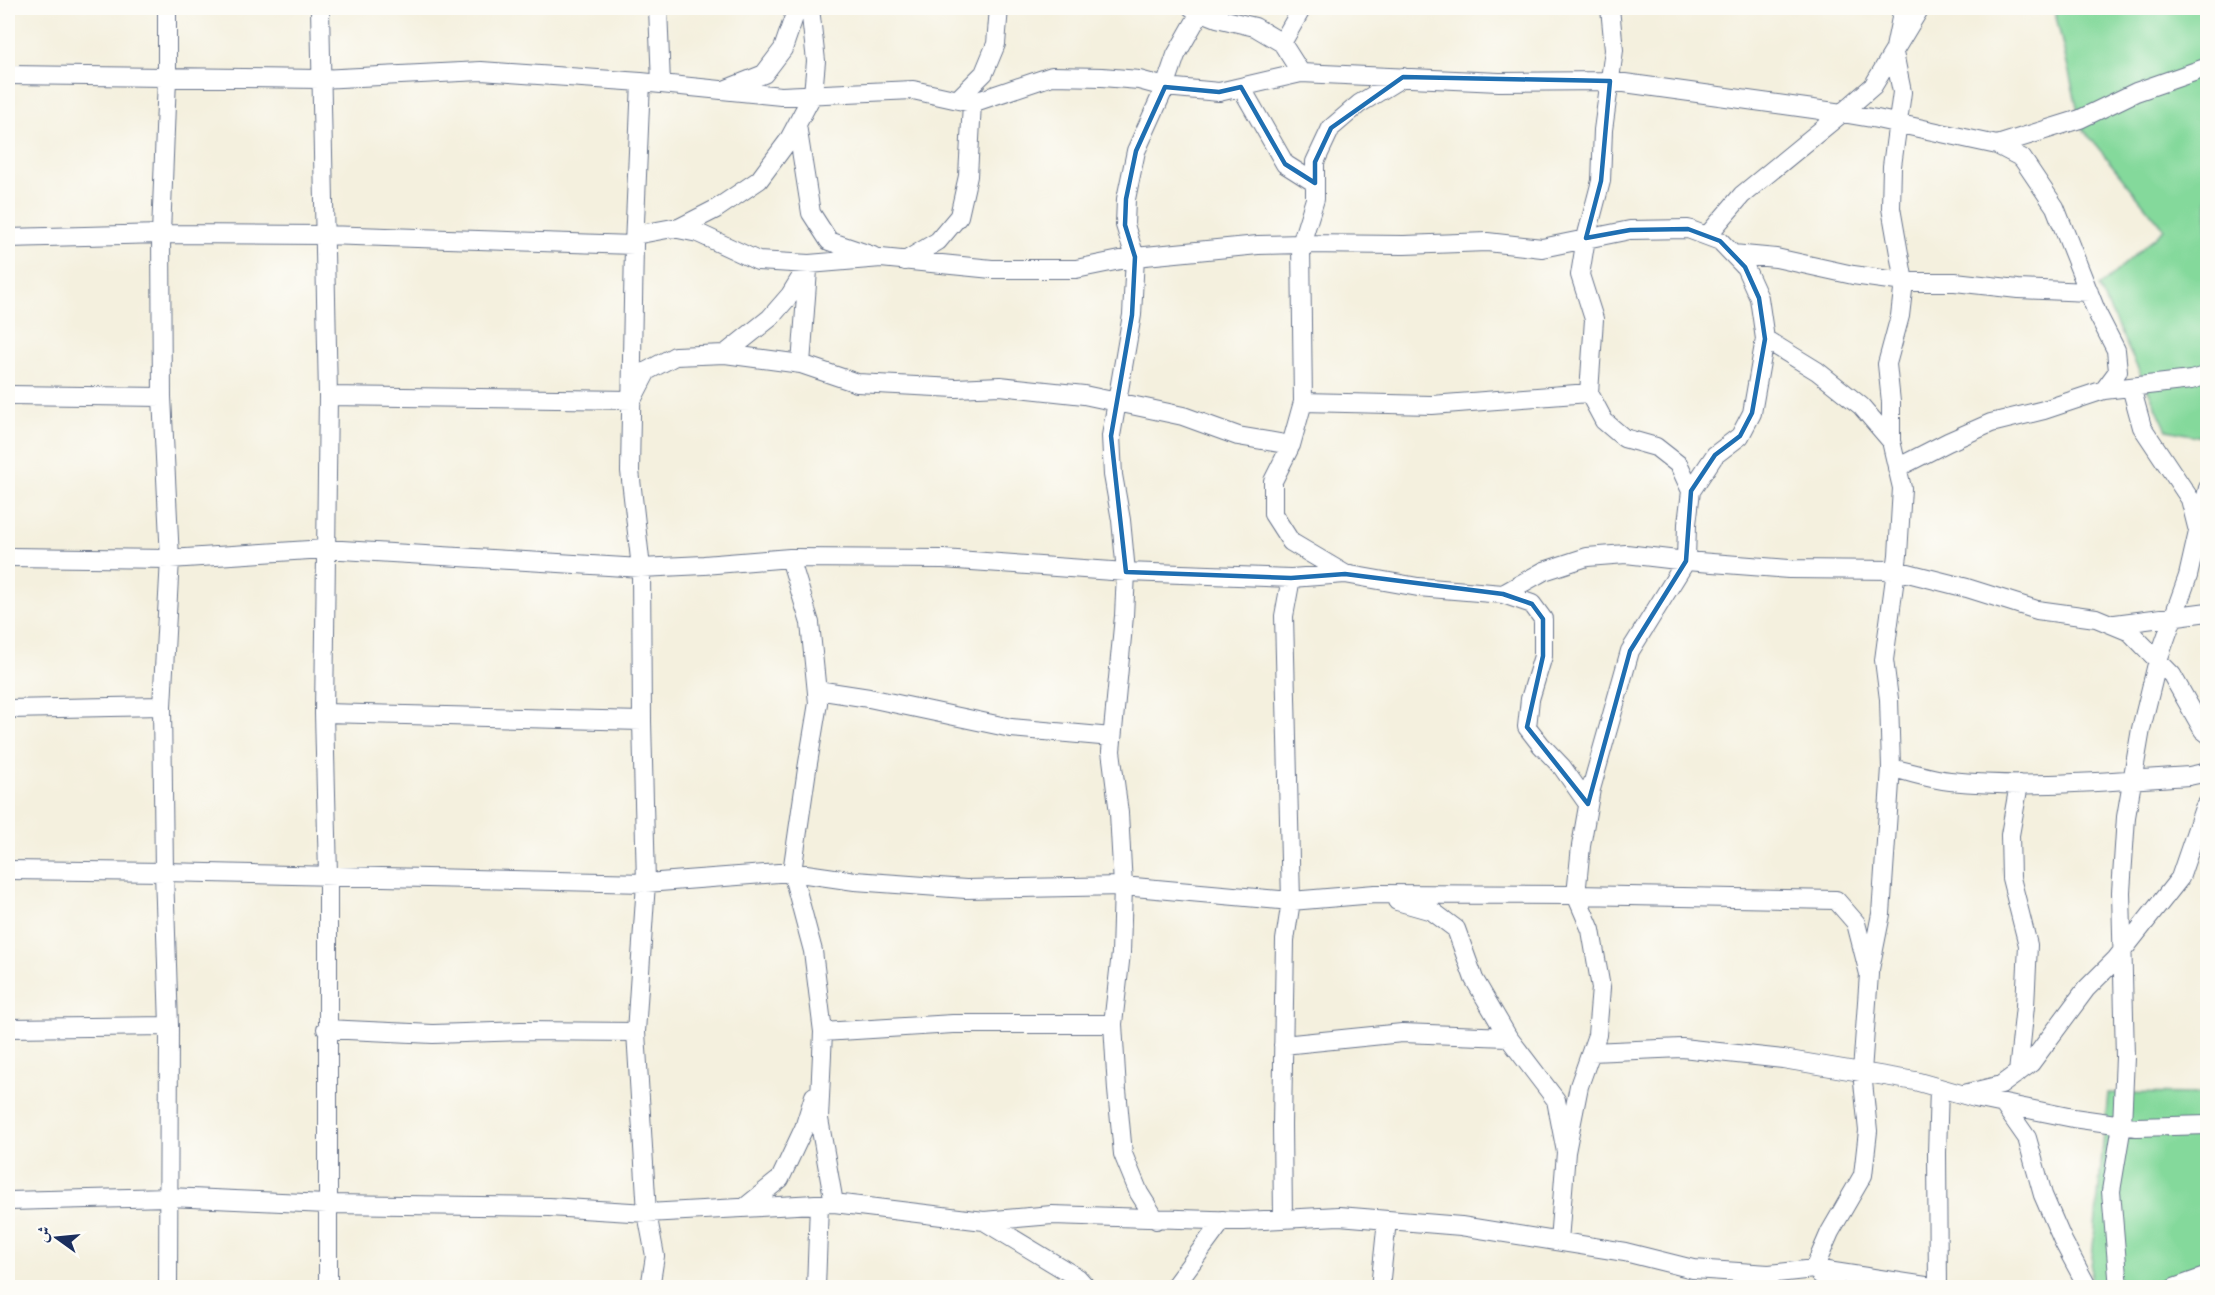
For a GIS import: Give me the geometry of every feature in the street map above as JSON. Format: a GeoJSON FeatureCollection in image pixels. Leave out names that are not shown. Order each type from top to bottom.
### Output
{"type":"FeatureCollection","features":[{"type":"Feature","properties":{"kind":"street"},"geometry":{"type":"LineString","coordinates":[[167,8],[167,78],[160,234],[162,396],[170,559],[162,706],[169,1026],[168,1287]]}},
{"type":"Feature","properties":{"kind":"street"},"geometry":{"type":"LineString","coordinates":[[320,8],[328,396],[324,713],[328,875],[326,1029],[328,1287]]}},
{"type":"Feature","properties":{"kind":"street"},"geometry":{"type":"LineString","coordinates":[[658,8],[662,84]]}},
{"type":"Feature","properties":{"kind":"street"},"geometry":{"type":"LineString","coordinates":[[722,91],[764,74],[783,49],[797,8]]}},
{"type":"Feature","properties":{"kind":"street"},"geometry":{"type":"LineString","coordinates":[[8,238],[160,234],[634,240],[677,229],[716,208],[759,180],[789,141],[813,94],[816,61],[810,8]]}},
{"type":"Feature","properties":{"kind":"street"},"geometry":{"type":"LineString","coordinates":[[905,261],[938,241],[959,216],[968,176],[965,101],[984,73],[996,44],[999,8]]}},
{"type":"Feature","properties":{"kind":"street"},"geometry":{"type":"LineString","coordinates":[[1282,43],[1301,8]]}},
{"type":"Feature","properties":{"kind":"street"},"geometry":{"type":"LineString","coordinates":[[1610,8],[1614,50],[1603,130],[1601,181],[1586,238],[1580,275],[1594,319],[1589,393],[1604,421],[1624,438],[1656,447],[1679,465],[1692,491]]}},
{"type":"Feature","properties":{"kind":"street"},"geometry":{"type":"LineString","coordinates":[[1814,1269],[1830,1232],[1863,1175],[1868,1131],[1862,1072],[1869,974],[1881,914],[1892,768],[1889,699],[1884,660],[1896,570],[1902,488],[1891,441],[1891,402],[1887,364],[1900,316],[1904,282],[1891,208],[1892,166],[1902,92],[1894,53],[1904,8]]}},
{"type":"Feature","properties":{"kind":"street"},"geometry":{"type":"LineString","coordinates":[[1707,236],[1742,195],[1873,86],[1920,8]]}},
{"type":"Feature","properties":{"kind":"street"},"geometry":{"type":"LineString","coordinates":[[1156,1220],[1140,1193],[1123,1154],[1113,1024],[1121,953],[1123,886],[1119,813],[1111,750],[1126,572],[1121,520],[1113,475],[1111,436],[1132,315],[1135,257],[1125,225],[1126,199],[1136,151],[1165,87],[1196,9],[1217,18],[1255,27],[1282,43],[1301,73]]}},
{"type":"Feature","properties":{"kind":"street"},"geometry":{"type":"LineString","coordinates":[[1996,145],[2080,119],[2136,93],[2208,67]]}},
{"type":"Feature","properties":{"kind":"street"},"geometry":{"type":"LineString","coordinates":[[8,75],[320,79],[481,71],[641,81],[781,96],[913,90],[965,101],[1052,76],[1139,80],[1165,87],[1219,92],[1301,73],[1499,82],[1610,81],[1842,113],[1996,145],[2022,158],[2055,207],[2089,292],[2116,350],[2118,371],[2104,390]]}},
{"type":"Feature","properties":{"kind":"street"},"geometry":{"type":"LineString","coordinates":[[1345,574],[1291,542],[1273,514],[1274,481],[1291,445],[1303,402],[1301,244],[1315,199],[1315,162],[1331,128],[1359,104],[1403,77]]}},
{"type":"Feature","properties":{"kind":"street"},"geometry":{"type":"LineString","coordinates":[[641,81],[634,240],[630,471],[641,568],[646,883],[636,1032],[646,1213],[655,1256],[650,1287]]}},
{"type":"Feature","properties":{"kind":"street"},"geometry":{"type":"LineString","coordinates":[[1241,87],[1285,164],[1315,183]]}},
{"type":"Feature","properties":{"kind":"street"},"geometry":{"type":"LineString","coordinates":[[797,125],[811,213],[829,241],[881,258],[992,269],[1076,269],[1135,257],[1258,245],[1404,245],[1487,242],[1542,248],[1630,230],[1688,229],[1720,241],[1745,267],[1759,298],[1765,339],[1752,413],[1740,436],[1715,455],[1692,491],[1687,524],[1686,561],[1630,651],[1588,804],[1576,895],[1592,930],[1601,988],[1597,1035],[1579,1086],[1566,1152],[1559,1241]]}},
{"type":"Feature","properties":{"kind":"street"},"geometry":{"type":"LineString","coordinates":[[677,229],[698,233],[758,261],[809,264],[881,258]]}},
{"type":"Feature","properties":{"kind":"street"},"geometry":{"type":"LineString","coordinates":[[1733,254],[1776,258],[1853,275],[1904,282],[1955,282],[2018,290],[2089,292]]}},
{"type":"Feature","properties":{"kind":"street"},"geometry":{"type":"LineString","coordinates":[[725,354],[770,318],[790,295],[809,264]]}},
{"type":"Feature","properties":{"kind":"street"},"geometry":{"type":"LineString","coordinates":[[801,364],[809,264]]}},
{"type":"Feature","properties":{"kind":"street"},"geometry":{"type":"LineString","coordinates":[[1765,339],[1817,371],[1861,406],[1891,441]]}},
{"type":"Feature","properties":{"kind":"street"},"geometry":{"type":"LineString","coordinates":[[632,400],[647,371],[675,356],[725,354],[801,364],[857,382],[956,388],[1000,386],[1084,395],[1184,416],[1238,436],[1291,445]]}},
{"type":"Feature","properties":{"kind":"street"},"geometry":{"type":"LineString","coordinates":[[1897,468],[1947,442],[1991,423],[2044,410],[2104,390],[2191,380],[2208,375]]}},
{"type":"Feature","properties":{"kind":"street"},"geometry":{"type":"LineString","coordinates":[[2131,387],[2142,427],[2190,499],[2202,523]]}},
{"type":"Feature","properties":{"kind":"street"},"geometry":{"type":"LineString","coordinates":[[1303,402],[1432,405],[1589,393]]}},
{"type":"Feature","properties":{"kind":"street"},"geometry":{"type":"LineString","coordinates":[[8,395],[162,396]]}},
{"type":"Feature","properties":{"kind":"street"},"geometry":{"type":"LineString","coordinates":[[328,396],[632,400]]}},
{"type":"Feature","properties":{"kind":"street"},"geometry":{"type":"LineString","coordinates":[[2119,1287],[2111,1191],[2122,1125],[2125,1058],[2121,892],[2126,817],[2141,729],[2158,660],[2188,576],[2202,523],[2208,488]]}},
{"type":"Feature","properties":{"kind":"street"},"geometry":{"type":"LineString","coordinates":[[8,557],[170,559],[325,549],[641,568],[790,558],[943,559],[1126,572],[1290,578],[1345,574],[1418,587],[1503,594],[1532,604],[1543,619],[1543,656],[1530,699],[1527,727],[1540,745],[1562,767],[1588,804]]}},
{"type":"Feature","properties":{"kind":"street"},"geometry":{"type":"LineString","coordinates":[[1503,594],[1544,571],[1587,557],[1626,554],[1789,569],[1896,570],[1967,588],[2037,610],[2096,618],[2130,632],[2172,675],[2203,730],[2208,734]]}},
{"type":"Feature","properties":{"kind":"street"},"geometry":{"type":"LineString","coordinates":[[790,558],[810,623],[818,702],[792,872],[813,951],[823,1032],[819,1119],[827,1204],[816,1287]]}},
{"type":"Feature","properties":{"kind":"street"},"geometry":{"type":"LineString","coordinates":[[1283,1219],[1285,940],[1291,902],[1284,616],[1290,578]]}},
{"type":"Feature","properties":{"kind":"street"},"geometry":{"type":"LineString","coordinates":[[2113,625],[2208,612]]}},
{"type":"Feature","properties":{"kind":"street"},"geometry":{"type":"LineString","coordinates":[[817,690],[1011,728],[1112,737]]}},
{"type":"Feature","properties":{"kind":"street"},"geometry":{"type":"LineString","coordinates":[[8,709],[162,706]]}},
{"type":"Feature","properties":{"kind":"street"},"geometry":{"type":"LineString","coordinates":[[324,713],[642,722]]}},
{"type":"Feature","properties":{"kind":"street"},"geometry":{"type":"LineString","coordinates":[[1892,768],[1948,781],[2019,784],[2132,779],[2208,772]]}},
{"type":"Feature","properties":{"kind":"street"},"geometry":{"type":"LineString","coordinates":[[2018,1073],[2028,945],[2011,878],[2010,835],[2019,784]]}},
{"type":"Feature","properties":{"kind":"street"},"geometry":{"type":"LineString","coordinates":[[1962,1095],[2001,1084],[2031,1063],[2086,989],[2122,952],[2180,878],[2189,845],[2208,803]]}},
{"type":"Feature","properties":{"kind":"street"},"geometry":{"type":"LineString","coordinates":[[8,870],[646,883],[792,872],[855,881],[966,889],[1123,886],[1291,902],[1375,894],[1836,900],[1856,923],[1869,974]]}},
{"type":"Feature","properties":{"kind":"street"},"geometry":{"type":"LineString","coordinates":[[1375,894],[1432,911],[1456,929],[1474,979],[1508,1037],[1556,1100],[1566,1152]]}},
{"type":"Feature","properties":{"kind":"street"},"geometry":{"type":"LineString","coordinates":[[823,1032],[953,1024],[1113,1024]]}},
{"type":"Feature","properties":{"kind":"street"},"geometry":{"type":"LineString","coordinates":[[8,1028],[169,1026]]}},
{"type":"Feature","properties":{"kind":"street"},"geometry":{"type":"LineString","coordinates":[[326,1029],[433,1034],[521,1031],[636,1032]]}},
{"type":"Feature","properties":{"kind":"street"},"geometry":{"type":"LineString","coordinates":[[1283,1045],[1402,1033],[1508,1037]]}},
{"type":"Feature","properties":{"kind":"street"},"geometry":{"type":"LineString","coordinates":[[1591,1052],[1683,1048],[1783,1059],[1915,1081],[2004,1105],[2122,1125],[2137,1127],[2208,1125]]}},
{"type":"Feature","properties":{"kind":"street"},"geometry":{"type":"LineString","coordinates":[[744,1208],[780,1179],[804,1128],[821,1073]]}},
{"type":"Feature","properties":{"kind":"street"},"geometry":{"type":"LineString","coordinates":[[8,1201],[169,1197],[646,1213],[827,1204],[984,1221],[1052,1215],[1156,1220],[1339,1216],[1461,1226],[1625,1252],[1693,1269],[1765,1281],[1814,1269],[1939,1287],[1937,1153],[1939,1088]]}},
{"type":"Feature","properties":{"kind":"street"},"geometry":{"type":"LineString","coordinates":[[2004,1105],[2027,1138],[2043,1195],[2063,1241],[2088,1287]]}},
{"type":"Feature","properties":{"kind":"street"},"geometry":{"type":"LineString","coordinates":[[1173,1287],[1223,1220]]}},
{"type":"Feature","properties":{"kind":"street"},"geometry":{"type":"LineString","coordinates":[[1380,1287],[1387,1220]]}},
{"type":"Feature","properties":{"kind":"street"},"geometry":{"type":"LineString","coordinates":[[984,1221],[1078,1278],[1086,1287]]}},
{"type":"Feature","properties":{"kind":"street"},"geometry":{"type":"LineString","coordinates":[[1814,1269],[1836,1287]]}},
{"type":"Feature","properties":{"kind":"street"},"geometry":{"type":"LineString","coordinates":[[2174,1287],[2208,1276]]}},
{"type":"Feature","properties":{"kind":"highlighted area"},"geometry":{"type":"Polygon","coordinates":[[[1403,77],[1610,81],[1601,181],[1586,238],[1630,230],[1688,229],[1720,241],[1745,267],[1759,298],[1765,339],[1752,413],[1740,436],[1715,455],[1691,491],[1686,561],[1630,651],[1588,804],[1527,727],[1543,656],[1543,619],[1532,604],[1503,594],[1345,574],[1291,578],[1126,572],[1111,436],[1132,315],[1135,257],[1125,225],[1126,199],[1136,151],[1165,87],[1219,92],[1241,87],[1285,164],[1315,183],[1315,162],[1331,128],[1403,77]]]}},
{"type":"Feature","properties":{"kind":"green space"},"geometry":{"type":"Polygon","coordinates":[[[2054,8],[2207,8],[2207,438],[2167,430],[2099,287],[2164,229],[2082,128],[2054,8]]]}},
{"type":"Feature","properties":{"kind":"green space"},"geometry":{"type":"Polygon","coordinates":[[[2108,1093],[2207,1094],[2207,1287],[2089,1288],[2108,1093]]]}}]}
